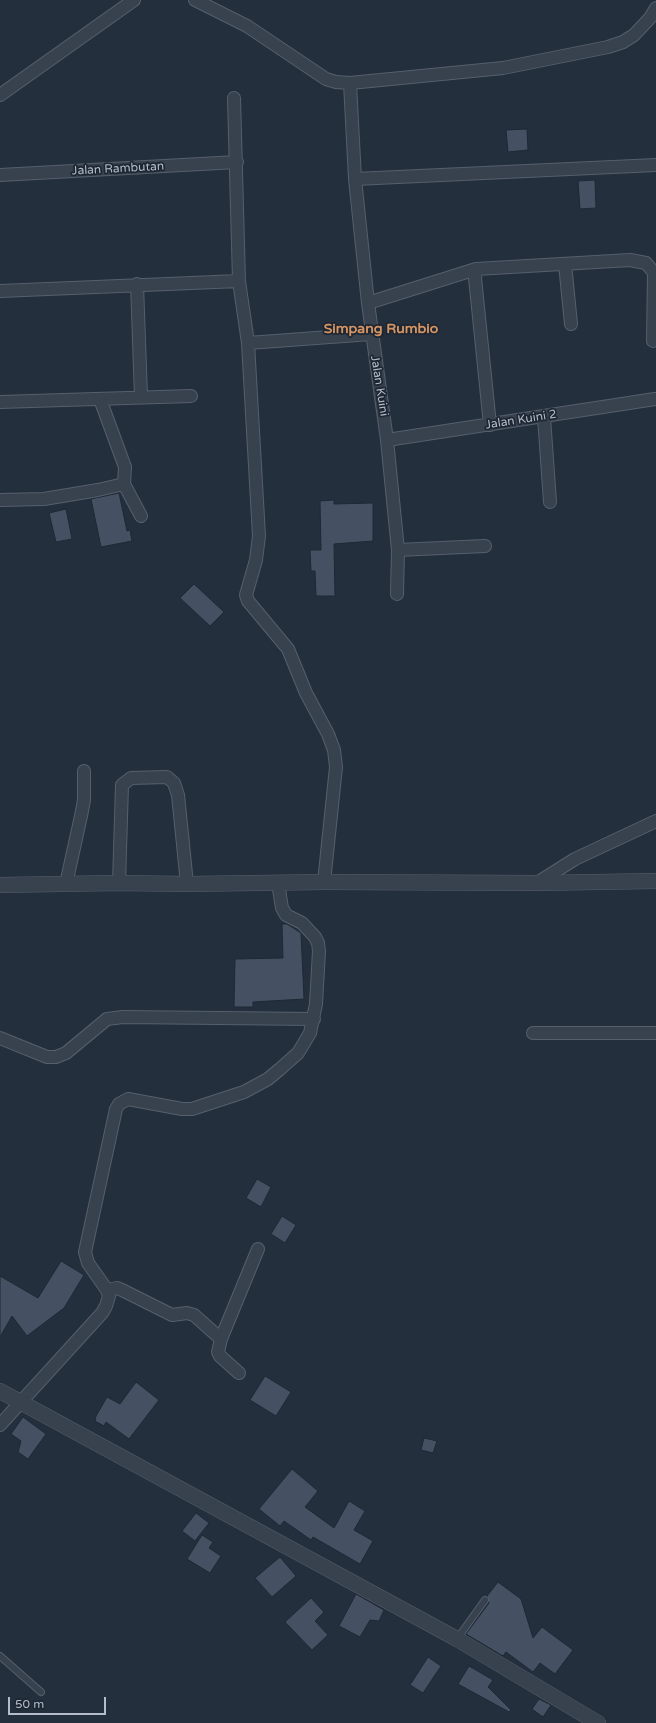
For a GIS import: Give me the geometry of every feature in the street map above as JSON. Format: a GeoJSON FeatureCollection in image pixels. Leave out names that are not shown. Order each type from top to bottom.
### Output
{"type":"FeatureCollection","features":[{"type":"Feature","properties":{"kind":"street"},"geometry":{"type":"LineString","coordinates":[[0,95],[134,0]]}},
{"type":"Feature","properties":{"kind":"street"},"geometry":{"type":"LineString","coordinates":[[195,0],[247,26],[326,79],[336,82],[350,83],[503,68],[608,47],[623,42],[634,35],[650,18],[656,8]]}},
{"type":"Feature","properties":{"kind":"street","name":"Jalan Kuini"},"geometry":{"type":"LineString","coordinates":[[350,83],[355,179],[371,334],[387,440],[398,550],[397,594]]}},
{"type":"Feature","properties":{"kind":"street"},"geometry":{"type":"LineString","coordinates":[[234,98],[237,162],[239,281],[248,343],[259,536],[256,560],[246,595],[248,601],[288,649],[306,693],[328,734],[334,750],[336,767],[324,882]]}},
{"type":"Feature","properties":{"kind":"street","name":"Jalan Rambutan"},"geometry":{"type":"LineString","coordinates":[[0,175],[237,162]]}},
{"type":"Feature","properties":{"kind":"street"},"geometry":{"type":"LineString","coordinates":[[355,179],[656,165]]}},
{"type":"Feature","properties":{"kind":"street"},"geometry":{"type":"LineString","coordinates":[[368,303],[476,269],[630,260],[646,263],[655,275],[654,341]]}},
{"type":"Feature","properties":{"kind":"street"},"geometry":{"type":"LineString","coordinates":[[565,264],[571,324]]}},
{"type":"Feature","properties":{"kind":"street"},"geometry":{"type":"LineString","coordinates":[[476,269],[475,278],[490,425]]}},
{"type":"Feature","properties":{"kind":"street"},"geometry":{"type":"LineString","coordinates":[[0,290],[239,281]]}},
{"type":"Feature","properties":{"kind":"street"},"geometry":{"type":"LineString","coordinates":[[137,284],[141,397]]}},
{"type":"Feature","properties":{"kind":"street"},"geometry":{"type":"LineString","coordinates":[[248,343],[371,334]]}},
{"type":"Feature","properties":{"kind":"street"},"geometry":{"type":"LineString","coordinates":[[0,402],[191,396]]}},
{"type":"Feature","properties":{"kind":"street"},"geometry":{"type":"LineString","coordinates":[[100,399],[125,467],[124,484],[141,516]]}},
{"type":"Feature","properties":{"kind":"street","name":"Jalan Kuini 2"},"geometry":{"type":"LineString","coordinates":[[387,440],[655,399]]}},
{"type":"Feature","properties":{"kind":"street"},"geometry":{"type":"LineString","coordinates":[[544,417],[550,502]]}},
{"type":"Feature","properties":{"kind":"street"},"geometry":{"type":"LineString","coordinates":[[0,500],[44,499],[124,484]]}},
{"type":"Feature","properties":{"kind":"street"},"geometry":{"type":"LineString","coordinates":[[398,550],[485,546]]}},
{"type":"Feature","properties":{"kind":"street"},"geometry":{"type":"LineString","coordinates":[[66,884],[81,816],[84,772]]}},
{"type":"Feature","properties":{"kind":"street"},"geometry":{"type":"LineString","coordinates":[[119,883],[122,785],[130,778],[167,777],[174,783],[178,795],[187,884]]}},
{"type":"Feature","properties":{"kind":"street"},"geometry":{"type":"LineString","coordinates":[[537,883],[575,859],[656,820]]}},
{"type":"Feature","properties":{"kind":"street"},"geometry":{"type":"LineString","coordinates":[[0,885],[278,882],[537,883],[656,881]]}},
{"type":"Feature","properties":{"kind":"street"},"geometry":{"type":"LineString","coordinates":[[0,1425],[102,1313],[109,1296],[107,1290],[88,1263],[85,1252],[116,1109],[119,1104],[128,1098],[182,1109],[192,1109],[244,1092],[268,1079],[298,1052],[310,1033],[314,1019],[319,951],[318,943],[315,937],[302,923],[286,914],[282,908],[278,882]]}},
{"type":"Feature","properties":{"kind":"street"},"geometry":{"type":"LineString","coordinates":[[0,1038],[47,1057],[56,1057],[66,1053],[107,1019],[123,1017],[314,1019]]}},
{"type":"Feature","properties":{"kind":"street"},"geometry":{"type":"LineString","coordinates":[[533,1033],[656,1033]]}},
{"type":"Feature","properties":{"kind":"street"},"geometry":{"type":"LineString","coordinates":[[239,1373],[220,1356],[218,1352],[221,1339],[258,1249]]}},
{"type":"Feature","properties":{"kind":"street"},"geometry":{"type":"LineString","coordinates":[[107,1290],[117,1288],[172,1315],[191,1314],[221,1339]]}},
{"type":"Feature","properties":{"kind":"street"},"geometry":{"type":"LineString","coordinates":[[0,1391],[457,1639],[598,1723]]}},
{"type":"Feature","properties":{"kind":"lane"},"geometry":{"type":"LineString","coordinates":[[457,1639],[485,1600]]}},
{"type":"Feature","properties":{"kind":"lane"},"geometry":{"type":"LineString","coordinates":[[0,1656],[41,1692]]}},
{"type":"Feature","properties":{"kind":"building"},"geometry":{"type":"Polygon","coordinates":[[[527,129],[528,150],[508,152],[506,130],[527,129]]]}},
{"type":"Feature","properties":{"kind":"building"},"geometry":{"type":"Polygon","coordinates":[[[595,180],[596,208],[580,209],[578,181],[595,180]]]}},
{"type":"Feature","properties":{"kind":"building"},"geometry":{"type":"Polygon","coordinates":[[[119,493],[127,531],[130,530],[132,541],[101,547],[91,499],[119,493]]]}},
{"type":"Feature","properties":{"kind":"building"},"geometry":{"type":"Polygon","coordinates":[[[334,500],[334,504],[373,503],[373,541],[334,544],[335,596],[316,596],[315,571],[311,571],[310,550],[321,550],[320,501],[334,500]]]}},
{"type":"Feature","properties":{"kind":"building"},"geometry":{"type":"Polygon","coordinates":[[[66,509],[72,539],[56,542],[49,513],[66,509]]]}},
{"type":"Feature","properties":{"kind":"building"},"geometry":{"type":"Polygon","coordinates":[[[194,584],[224,612],[210,626],[180,598],[194,584]]]}},
{"type":"Feature","properties":{"kind":"building"},"geometry":{"type":"Polygon","coordinates":[[[282,924],[287,924],[301,933],[304,999],[253,1002],[253,1007],[234,1007],[235,959],[283,958],[282,924]]]}},
{"type":"Feature","properties":{"kind":"building"},"geometry":{"type":"Polygon","coordinates":[[[257,1179],[271,1187],[261,1207],[246,1198],[257,1179]]]}},
{"type":"Feature","properties":{"kind":"building"},"geometry":{"type":"Polygon","coordinates":[[[282,1216],[296,1225],[285,1243],[271,1234],[282,1216]]]}},
{"type":"Feature","properties":{"kind":"building"},"geometry":{"type":"Polygon","coordinates":[[[61,1261],[84,1275],[64,1308],[27,1336],[12,1316],[0,1337],[0,1276],[38,1298],[61,1261]]]}},
{"type":"Feature","properties":{"kind":"building"},"geometry":{"type":"Polygon","coordinates":[[[265,1376],[291,1392],[276,1416],[250,1400],[265,1376]]]}},
{"type":"Feature","properties":{"kind":"building"},"geometry":{"type":"Polygon","coordinates":[[[136,1382],[159,1400],[129,1439],[106,1422],[104,1426],[95,1421],[96,1416],[107,1397],[120,1404],[136,1382]]]}},
{"type":"Feature","properties":{"kind":"building"},"geometry":{"type":"Polygon","coordinates":[[[23,1417],[46,1434],[28,1459],[18,1452],[21,1441],[11,1434],[23,1417]]]}},
{"type":"Feature","properties":{"kind":"building"},"geometry":{"type":"Polygon","coordinates":[[[424,1438],[437,1441],[433,1453],[421,1450],[424,1438]]]}},
{"type":"Feature","properties":{"kind":"building"},"geometry":{"type":"Polygon","coordinates":[[[292,1469],[318,1491],[305,1507],[334,1528],[349,1501],[365,1511],[354,1530],[373,1541],[360,1564],[313,1537],[311,1540],[284,1521],[280,1526],[259,1509],[292,1469]]]}},
{"type":"Feature","properties":{"kind":"building"},"geometry":{"type":"Polygon","coordinates":[[[196,1513],[209,1523],[195,1541],[182,1531],[196,1513]]]}},
{"type":"Feature","properties":{"kind":"building"},"geometry":{"type":"Polygon","coordinates":[[[202,1535],[213,1542],[209,1548],[221,1556],[210,1573],[187,1559],[202,1535]]]}},
{"type":"Feature","properties":{"kind":"building"},"geometry":{"type":"Polygon","coordinates":[[[280,1557],[296,1576],[272,1597],[255,1578],[280,1557]]]}},
{"type":"Feature","properties":{"kind":"building"},"geometry":{"type":"Polygon","coordinates":[[[498,1582],[521,1599],[533,1638],[542,1627],[573,1650],[555,1674],[540,1663],[533,1672],[506,1652],[503,1656],[466,1634],[489,1603],[487,1596],[498,1582]]]}},
{"type":"Feature","properties":{"kind":"building"},"geometry":{"type":"Polygon","coordinates":[[[356,1594],[384,1610],[379,1621],[370,1620],[360,1637],[339,1626],[356,1594]]]}},
{"type":"Feature","properties":{"kind":"building"},"geometry":{"type":"Polygon","coordinates":[[[311,1598],[324,1612],[315,1621],[328,1635],[312,1650],[285,1622],[311,1598]]]}},
{"type":"Feature","properties":{"kind":"building"},"geometry":{"type":"Polygon","coordinates":[[[428,1657],[441,1666],[423,1693],[410,1685],[428,1657]]]}},
{"type":"Feature","properties":{"kind":"building"},"geometry":{"type":"Polygon","coordinates":[[[469,1666],[493,1680],[488,1687],[511,1710],[509,1712],[458,1684],[469,1666]]]}},
{"type":"Feature","properties":{"kind":"building"},"geometry":{"type":"Polygon","coordinates":[[[539,1699],[551,1705],[543,1717],[532,1709],[539,1699]]]}},
{"type":"Feature","properties":{"kind":"district","name":"Simpang Rumbio"},"geometry":{"type":"Point","coordinates":[381,329]}}]}
